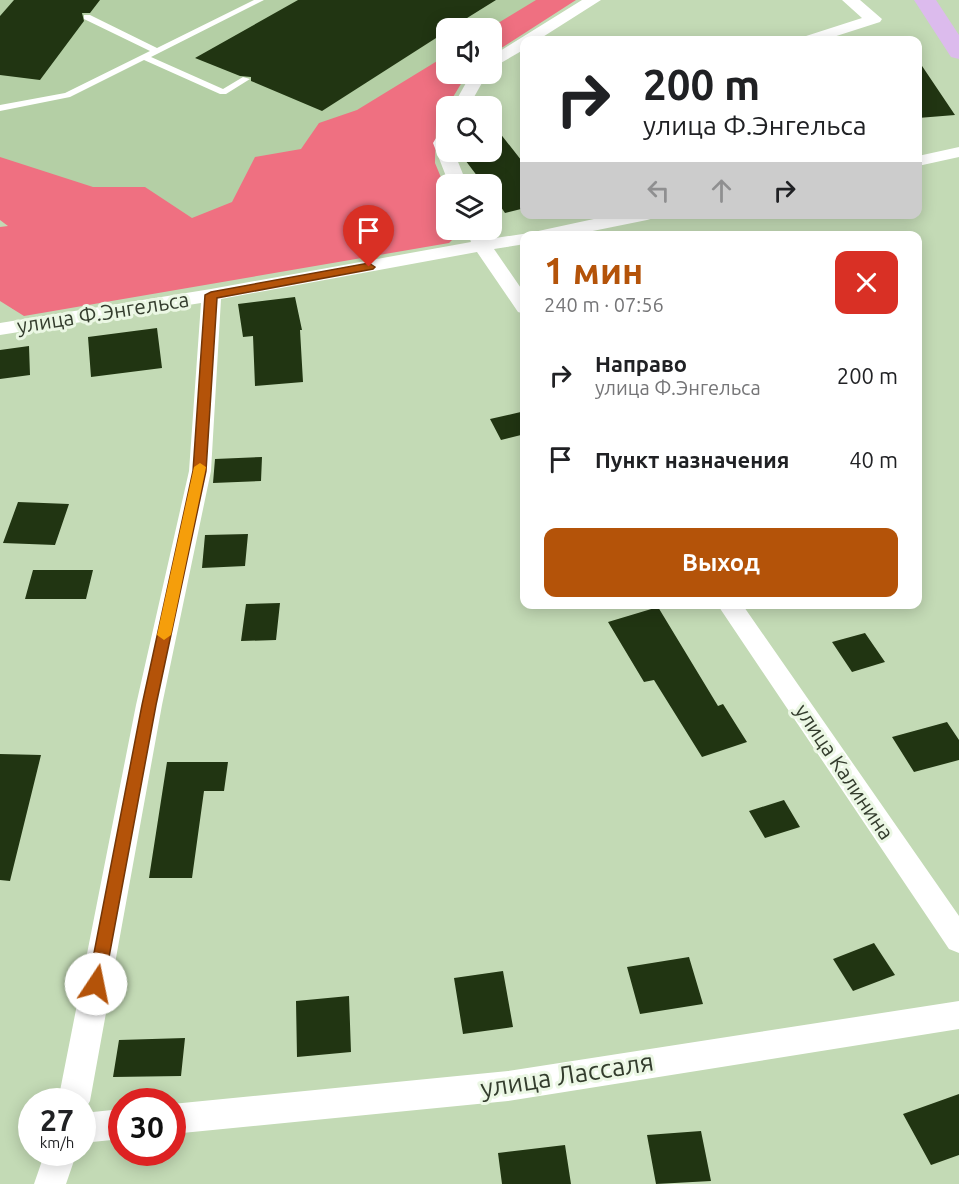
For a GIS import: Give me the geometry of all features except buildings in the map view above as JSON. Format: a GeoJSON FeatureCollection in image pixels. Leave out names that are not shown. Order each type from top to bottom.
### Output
{"type":"FeatureCollection","features":[{"type":"Feature","properties":{"kind":"main road"},"geometry":{"type":"LineString","coordinates":[[925,0],[959,52]]}},
{"type":"Feature","properties":{"kind":"street"},"geometry":{"type":"LineString","coordinates":[[534,36],[593,0]]}},
{"type":"Feature","properties":{"kind":"street"},"geometry":{"type":"LineString","coordinates":[[821,36],[874,19],[850,0]]}},
{"type":"Feature","properties":{"kind":"street"},"geometry":{"type":"LineString","coordinates":[[502,57],[520,45]]}},
{"type":"Feature","properties":{"kind":"street"},"geometry":{"type":"LineString","coordinates":[[922,160],[959,152]]}},
{"type":"Feature","properties":{"kind":"street"},"geometry":{"type":"LineString","coordinates":[[562,231],[622,219]]}},
{"type":"Feature","properties":{"kind":"street","name":"улица Ф.Энгельса"},"geometry":{"type":"LineString","coordinates":[[502,238],[520,238]]}},
{"type":"Feature","properties":{"kind":"street","name":"улица Ф.Энгельса"},"geometry":{"type":"LineString","coordinates":[[0,329],[211,295],[470,240]]}},
{"type":"Feature","properties":{"kind":"street"},"geometry":{"type":"LineString","coordinates":[[480,240],[520,300]]}},
{"type":"Feature","properties":{"kind":"street"},"geometry":{"type":"LineString","coordinates":[[76,1088],[149,705],[200,471],[211,295]]}},
{"type":"Feature","properties":{"kind":"street","name":"улица Калинина"},"geometry":{"type":"LineString","coordinates":[[732,609],[959,940]]}},
{"type":"Feature","properties":{"kind":"street","name":"улица Лассаля"},"geometry":{"type":"LineString","coordinates":[[186,1118],[508,1086],[959,1015]]}},
{"type":"Feature","properties":{"kind":"street"},"geometry":{"type":"LineString","coordinates":[[50,1184],[56,1166]]}},
{"type":"Feature","properties":{"kind":"lane"},"geometry":{"type":"LineString","coordinates":[[0,108],[67,94],[260,0]]}},
{"type":"Feature","properties":{"kind":"lane"},"geometry":{"type":"LineString","coordinates":[[87,17],[157,51]]}},
{"type":"Feature","properties":{"kind":"lane"},"geometry":{"type":"LineString","coordinates":[[144,57],[223,92],[246,79]]}},
{"type":"Feature","properties":{"kind":"shaded area"},"geometry":{"type":"Polygon","coordinates":[[[0,0],[557,0],[502,24],[502,18],[436,18],[436,84],[444,84],[441,96],[436,96],[436,116],[406,245],[12,309],[16,226],[0,215],[0,0]]]}},
{"type":"Feature","properties":{"kind":"shaded area"},"geometry":{"type":"Polygon","coordinates":[[[536,0],[576,0],[502,48],[502,21],[536,0]]]}},
{"type":"Feature","properties":{"kind":"shaded area"},"geometry":{"type":"Polygon","coordinates":[[[436,62],[436,84],[461,84],[454,96],[436,96],[435,163],[440,174],[436,174],[436,240],[452,240],[449,243],[24,316],[0,301],[0,227],[8,226],[0,220],[0,157],[93,187],[145,187],[192,218],[232,202],[255,157],[301,149],[319,123],[357,110],[436,62]]]}},
{"type":"Feature","properties":{"kind":"slow traffic"},"geometry":{"type":"LineString","coordinates":[[164,635],[200,467]]}},
{"type":"Feature","properties":{"kind":"route"},"geometry":{"type":"LineString","coordinates":[[96,984],[149,705],[200,471],[211,295],[369,267]]}}]}
